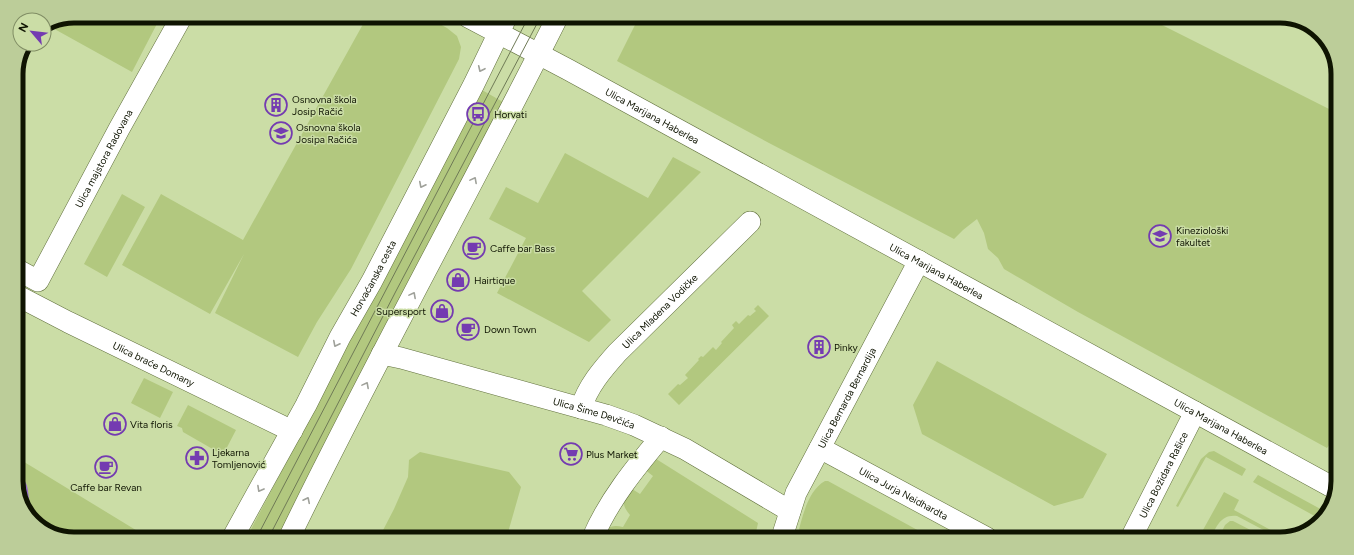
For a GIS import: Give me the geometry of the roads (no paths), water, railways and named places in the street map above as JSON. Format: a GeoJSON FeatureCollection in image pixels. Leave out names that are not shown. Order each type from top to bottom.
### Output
{"type":"FeatureCollection","features":[{"type":"Feature","properties":{"kind":"street","name":"Ulica majstora Radovana"},"geometry":{"type":"LineString","coordinates":[[23,273],[38,281],[119,129],[178,23]]}},
{"type":"Feature","properties":{"kind":"street","name":"Ulica Marijana Haberlea"},"geometry":{"type":"LineString","coordinates":[[491,23],[502,26],[539,54],[1330,486]]}},
{"type":"Feature","properties":{"kind":"street"},"geometry":{"type":"LineString","coordinates":[[292,532],[330,454],[554,23]]}},
{"type":"Feature","properties":{"kind":"street","name":"Horvaćanska cesta"},"geometry":{"type":"LineString","coordinates":[[236,532],[292,431],[340,337],[372,281],[474,84],[502,26]]}},
{"type":"Feature","properties":{"kind":"street","name":"Ulica Mladena Vodičke"},"geometry":{"type":"LineString","coordinates":[[581,408],[587,394],[599,374],[617,353],[750,222]]}},
{"type":"Feature","properties":{"kind":"street","name":"Ulica Bernarda Bernardija"},"geometry":{"type":"LineString","coordinates":[[784,532],[796,494],[918,261]]}},
{"type":"Feature","properties":{"kind":"street","name":"Ulica braće Domany"},"geometry":{"type":"LineString","coordinates":[[23,299],[292,431]]}},
{"type":"Feature","properties":{"kind":"street","name":"Ulica Šime Devčića"},"geometry":{"type":"LineString","coordinates":[[382,354],[606,414],[661,437],[685,449],[790,511]]}},
{"type":"Feature","properties":{"kind":"street","name":"Ulica Božidara Rašice"},"geometry":{"type":"LineString","coordinates":[[1134,532],[1195,412]]}},
{"type":"Feature","properties":{"kind":"street"},"geometry":{"type":"LineString","coordinates":[[595,532],[606,510],[661,437]]}},
{"type":"Feature","properties":{"kind":"street","name":"Ulica Jurja Neidhardta"},"geometry":{"type":"LineString","coordinates":[[820,448],[976,532]]}},
{"type":"Feature","properties":{"kind":"waterway"},"geometry":{"type":"LineString","coordinates":[[23,483],[25,486],[27,501]]}},
{"type":"Feature","properties":{"kind":"tram line"},"geometry":{"type":"LineString","coordinates":[[260,532],[525,23]]}},
{"type":"Feature","properties":{"kind":"tram line"},"geometry":{"type":"LineString","coordinates":[[272,532],[396,291],[537,23]]}},
{"type":"Feature","properties":{"kind":"place","name":"Osnovna škola Josip Račić"},"geometry":{"type":"Point","coordinates":[276,105]}},
{"type":"Feature","properties":{"kind":"place","name":"Horvati"},"geometry":{"type":"Point","coordinates":[478,114]}},
{"type":"Feature","properties":{"kind":"place","name":"Osnovna škola Josipa Račića"},"geometry":{"type":"Point","coordinates":[281,133]}},
{"type":"Feature","properties":{"kind":"place","name":"Kineziološki fakultet"},"geometry":{"type":"Point","coordinates":[1160,236]}},
{"type":"Feature","properties":{"kind":"place","name":"Caffe bar Bass"},"geometry":{"type":"Point","coordinates":[474,248]}},
{"type":"Feature","properties":{"kind":"place","name":"Hairtique"},"geometry":{"type":"Point","coordinates":[458,280]}},
{"type":"Feature","properties":{"kind":"place","name":"Supersport"},"geometry":{"type":"Point","coordinates":[442,311]}},
{"type":"Feature","properties":{"kind":"place","name":"Down Town"},"geometry":{"type":"Point","coordinates":[468,329]}},
{"type":"Feature","properties":{"kind":"place","name":"Pinky"},"geometry":{"type":"Point","coordinates":[819,347]}},
{"type":"Feature","properties":{"kind":"place","name":"Vita floris"},"geometry":{"type":"Point","coordinates":[115,424]}},
{"type":"Feature","properties":{"kind":"place","name":"Plus Market"},"geometry":{"type":"Point","coordinates":[571,454]}},
{"type":"Feature","properties":{"kind":"place","name":"Ljekarna Tomljenović"},"geometry":{"type":"Point","coordinates":[197,458]}},
{"type":"Feature","properties":{"kind":"place","name":"Caffe bar Revan"},"geometry":{"type":"Point","coordinates":[106,467]}}]}
